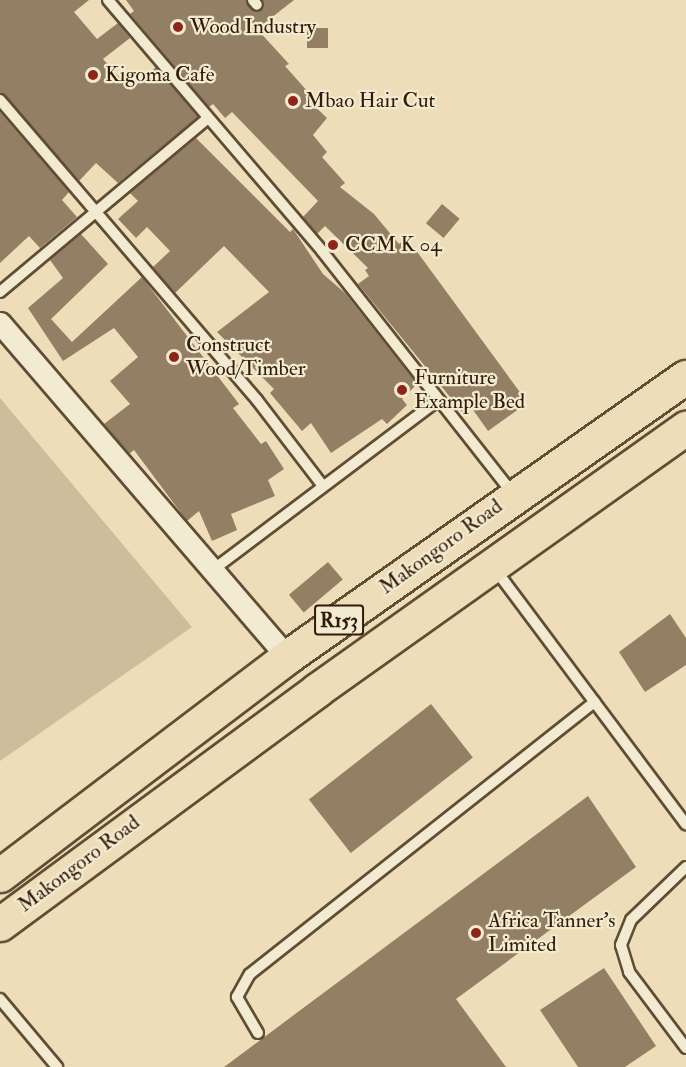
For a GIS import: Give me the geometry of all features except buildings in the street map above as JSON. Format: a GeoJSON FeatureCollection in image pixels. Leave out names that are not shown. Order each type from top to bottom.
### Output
{"type":"FeatureCollection","features":[{"type":"Feature","properties":{"kind":"main road","name":"Makongoro Road"},"geometry":{"type":"LineString","coordinates":[[0,875],[287,657],[513,494],[686,377]]}},
{"type":"Feature","properties":{"kind":"main road","name":"Makongoro Road"},"geometry":{"type":"LineString","coordinates":[[0,924],[492,566],[686,428]]}},
{"type":"Feature","properties":{"kind":"street"},"geometry":{"type":"LineString","coordinates":[[0,323],[214,569],[287,657]]}},
{"type":"Feature","properties":{"kind":"lane"},"geometry":{"type":"LineString","coordinates":[[108,0],[322,251],[513,494]]}},
{"type":"Feature","properties":{"kind":"lane"},"geometry":{"type":"LineString","coordinates":[[0,100],[96,215],[257,400],[323,486]]}},
{"type":"Feature","properties":{"kind":"lane"},"geometry":{"type":"LineString","coordinates":[[0,292],[96,215],[208,118]]}},
{"type":"Feature","properties":{"kind":"lane"},"geometry":{"type":"LineString","coordinates":[[214,569],[438,400]]}},
{"type":"Feature","properties":{"kind":"lane"},"geometry":{"type":"LineString","coordinates":[[492,566],[686,824]]}},
{"type":"Feature","properties":{"kind":"lane"},"geometry":{"type":"LineString","coordinates":[[258,1033],[237,997],[250,975],[595,702]]}},
{"type":"Feature","properties":{"kind":"lane"},"geometry":{"type":"LineString","coordinates":[[686,867],[631,920],[621,945],[629,972],[686,1048]]}},
{"type":"Feature","properties":{"kind":"lane"},"geometry":{"type":"LineString","coordinates":[[0,999],[57,1067]]}},
{"type":"Feature","properties":{"kind":"shaded area"},"geometry":{"type":"Polygon","coordinates":[[[0,398],[192,627],[0,761],[0,398]]]}},
{"type":"Feature","properties":{"kind":"place","name":"Wood Industry"},"geometry":{"type":"Point","coordinates":[178,27]}},
{"type":"Feature","properties":{"kind":"place","name":"Kigoma Cafe"},"geometry":{"type":"Point","coordinates":[93,75]}},
{"type":"Feature","properties":{"kind":"place","name":"Mbao Hair Cut"},"geometry":{"type":"Point","coordinates":[293,101]}},
{"type":"Feature","properties":{"kind":"place","name":"CCM K 04"},"geometry":{"type":"Point","coordinates":[333,245]}},
{"type":"Feature","properties":{"kind":"place","name":"Construct Wood/Timber"},"geometry":{"type":"Point","coordinates":[174,357]}},
{"type":"Feature","properties":{"kind":"place","name":"Furniture Example Bed"},"geometry":{"type":"Point","coordinates":[402,390]}},
{"type":"Feature","properties":{"kind":"place","name":"Africa Tanner's Limited"},"geometry":{"type":"Point","coordinates":[476,933]}}]}
